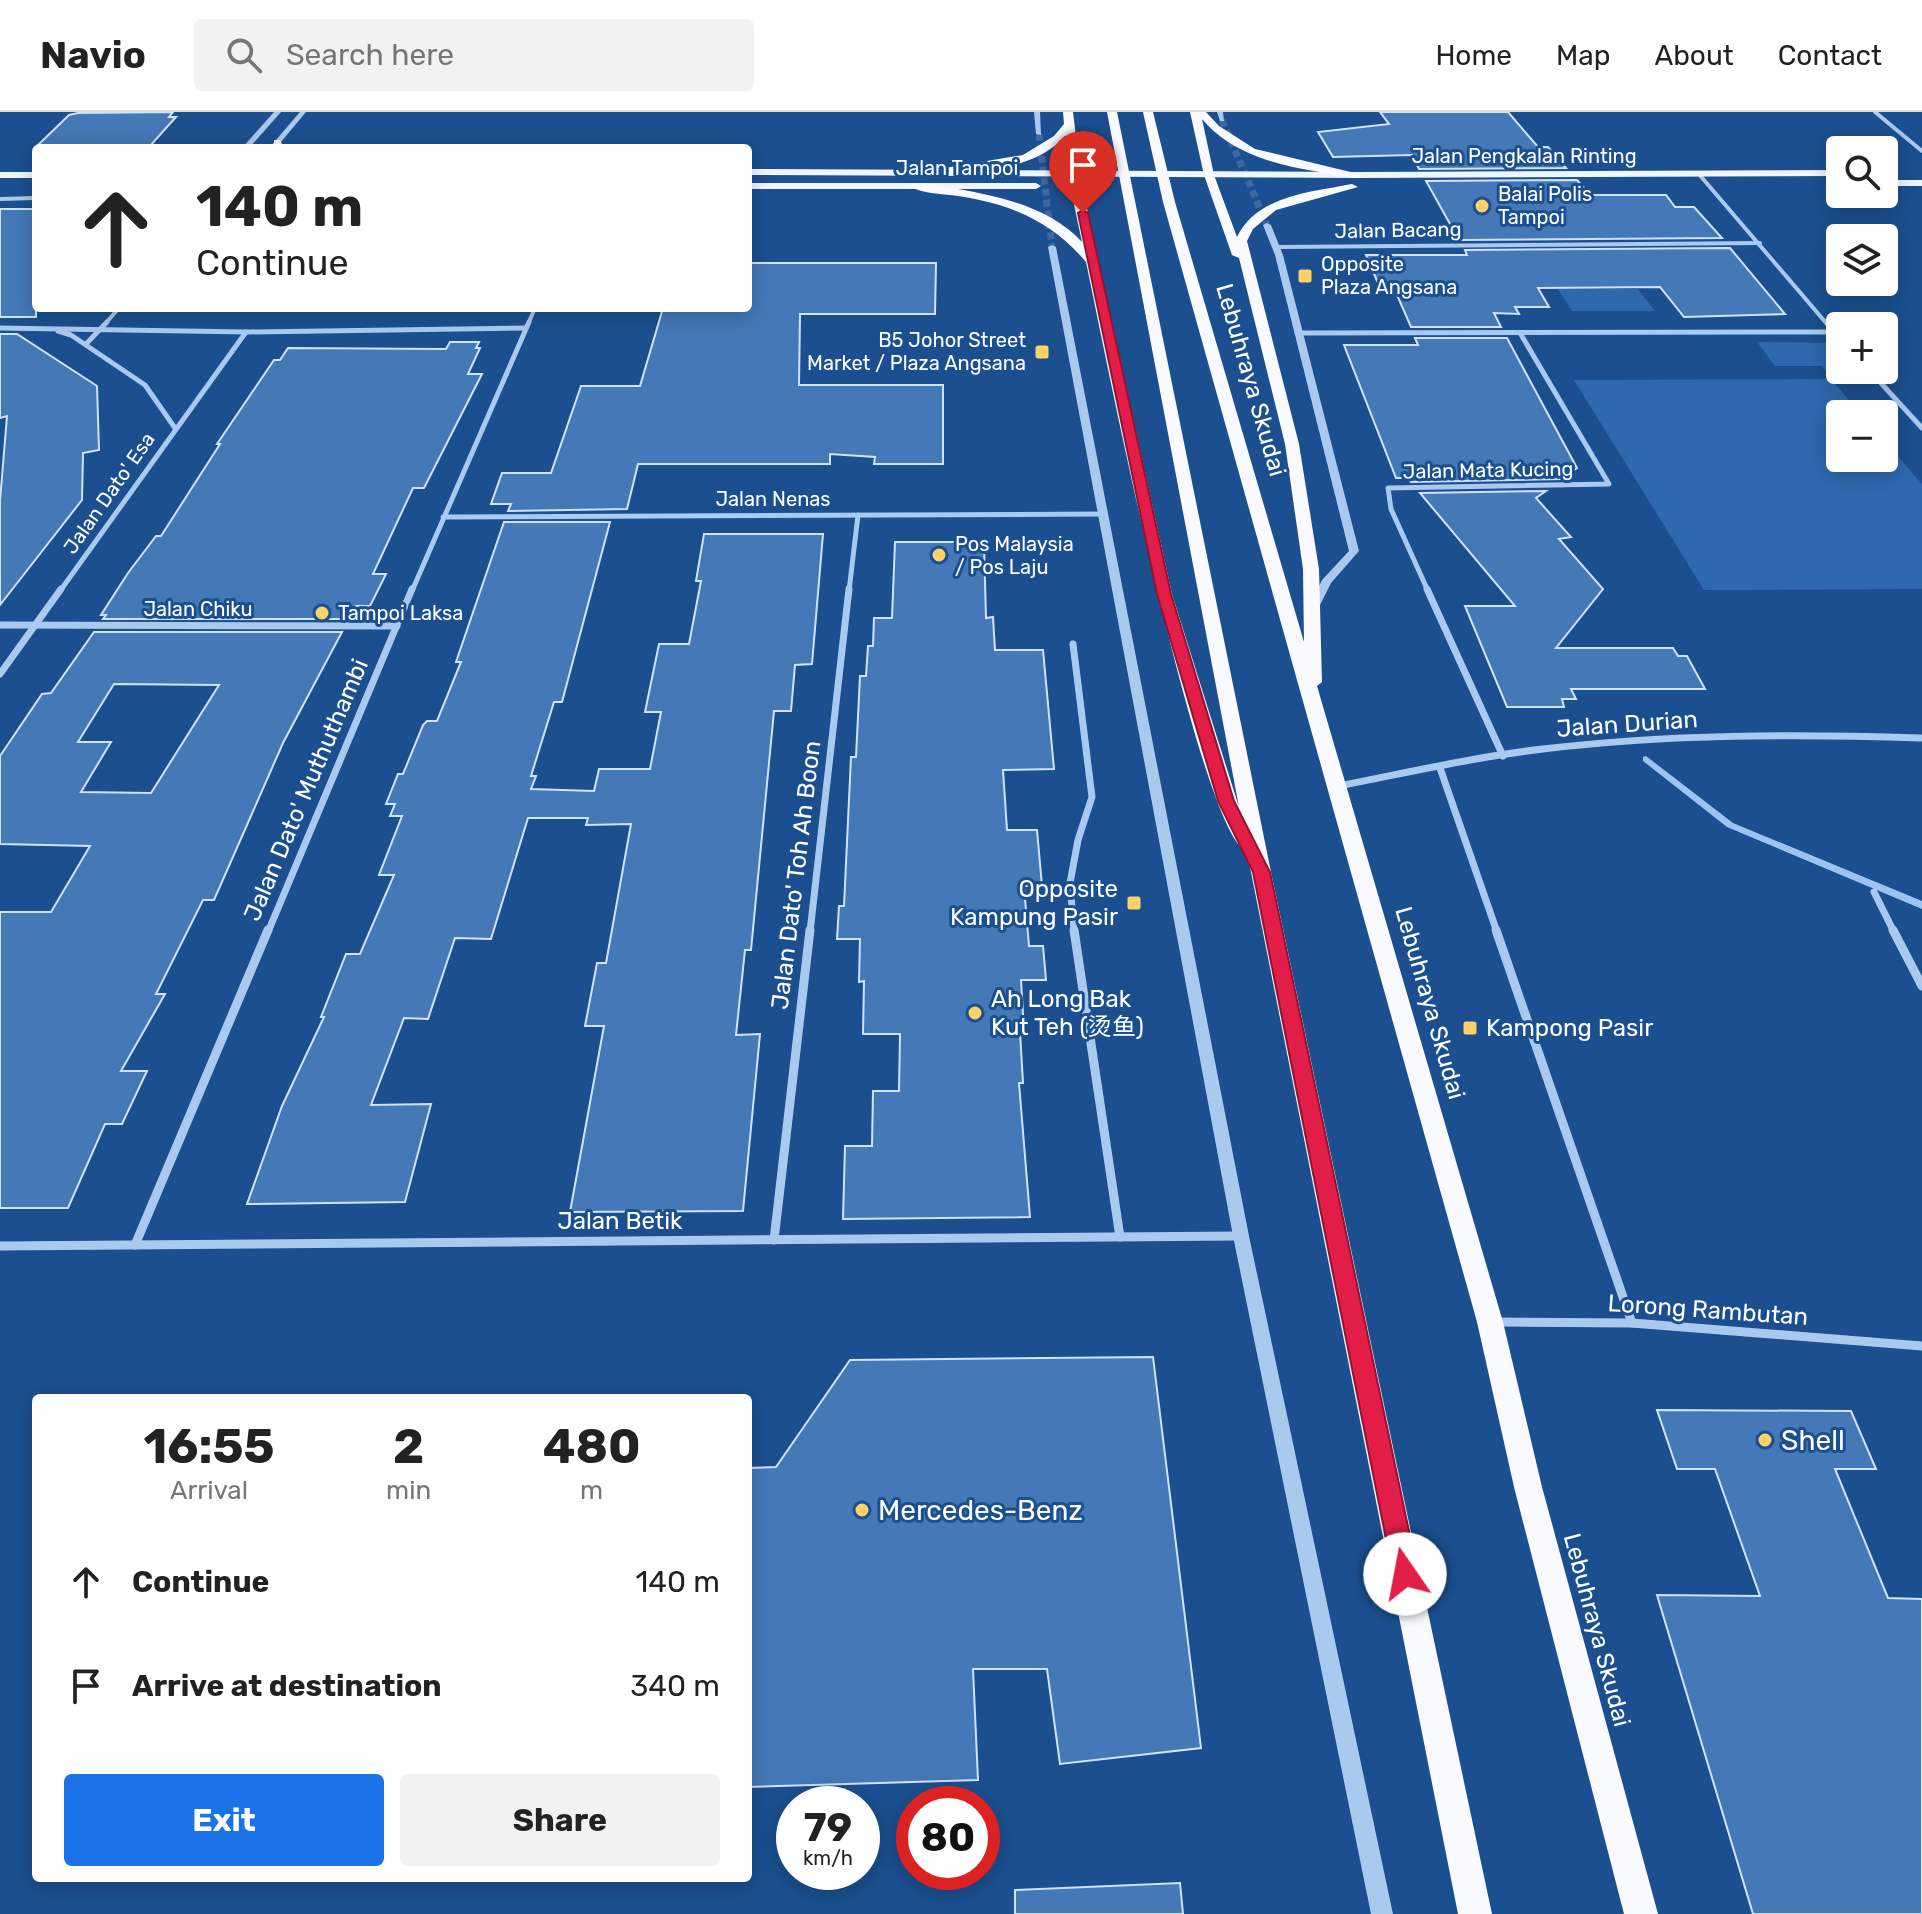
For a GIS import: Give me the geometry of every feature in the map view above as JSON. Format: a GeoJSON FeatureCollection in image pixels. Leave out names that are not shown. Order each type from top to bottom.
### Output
{"type":"FeatureCollection","features":[{"type":"Feature","properties":{"kind":"highway"},"geometry":{"type":"LineString","coordinates":[[1112,112],[1261,872],[1475,1914]]}},
{"type":"Feature","properties":{"kind":"highway","name":"Lebuhraya Skudai"},"geometry":{"type":"LineString","coordinates":[[1148,112],[1169,202],[1490,1322],[1528,1487],[1641,1914]]}},
{"type":"Feature","properties":{"kind":"highway"},"geometry":{"type":"LineString","coordinates":[[1195,112],[1211,181],[1266,335]]}},
{"type":"Feature","properties":{"kind":"highway"},"geometry":{"type":"LineString","coordinates":[[1201,112],[1214,131],[1248,150],[1355,181]]}},
{"type":"Feature","properties":{"kind":"highway"},"geometry":{"type":"LineString","coordinates":[[1069,118],[1076,186],[1096,267],[1164,594],[1226,801],[1261,872]]}},
{"type":"Feature","properties":{"kind":"highway"},"geometry":{"type":"LineString","coordinates":[[932,171],[988,166],[1025,157],[1058,141],[1069,118]]}},
{"type":"Feature","properties":{"kind":"highway"},"geometry":{"type":"LineString","coordinates":[[1312,706],[1314,607],[1292,444],[1241,241],[1244,230],[1262,213],[1355,181]]}},
{"type":"Feature","properties":{"kind":"highway"},"geometry":{"type":"LineString","coordinates":[[911,186],[999,200],[1040,215],[1062,228],[1082,247],[1096,267]]}},
{"type":"Feature","properties":{"kind":"main road"},"geometry":{"type":"LineString","coordinates":[[0,166],[32,166]]}},
{"type":"Feature","properties":{"kind":"main road","name":"Jalan Tampoi"},"geometry":{"type":"LineString","coordinates":[[752,172],[1074,172],[1211,181]]}},
{"type":"Feature","properties":{"kind":"main road","name":"Jalan Pengkalan Rinting"},"geometry":{"type":"LineString","coordinates":[[1211,181],[1826,173]]}},
{"type":"Feature","properties":{"kind":"main road"},"geometry":{"type":"LineString","coordinates":[[1898,173],[1922,173]]}},
{"type":"Feature","properties":{"kind":"main road"},"geometry":{"type":"LineString","coordinates":[[0,175],[32,175]]}},
{"type":"Feature","properties":{"kind":"main road","name":"Jalan Tampoi"},"geometry":{"type":"LineString","coordinates":[[752,186],[1076,186],[1211,181]]}},
{"type":"Feature","properties":{"kind":"main road","name":"Jalan Pengkalan Rinting"},"geometry":{"type":"LineString","coordinates":[[1355,181],[1371,187],[1826,184]]}},
{"type":"Feature","properties":{"kind":"main road"},"geometry":{"type":"LineString","coordinates":[[1898,183],[1922,183]]}},
{"type":"Feature","properties":{"kind":"main road"},"geometry":{"type":"LineString","coordinates":[[0,186],[32,186]]}},
{"type":"Feature","properties":{"kind":"street"},"geometry":{"type":"LineString","coordinates":[[249,144],[278,112]]}},
{"type":"Feature","properties":{"kind":"street"},"geometry":{"type":"LineString","coordinates":[[278,144],[303,112]]}},
{"type":"Feature","properties":{"kind":"street"},"geometry":{"type":"LineString","coordinates":[[1037,112],[1039,134]]}},
{"type":"Feature","properties":{"kind":"street"},"geometry":{"type":"LineString","coordinates":[[1875,112],[1922,151]]}},
{"type":"Feature","properties":{"kind":"street"},"geometry":{"type":"LineString","coordinates":[[1698,173],[1826,323]]}},
{"type":"Feature","properties":{"kind":"street"},"geometry":{"type":"LineString","coordinates":[[0,199],[32,198]]}},
{"type":"Feature","properties":{"kind":"street"},"geometry":{"type":"LineString","coordinates":[[1267,225],[1277,247],[1354,551],[1326,582],[1314,607]]}},
{"type":"Feature","properties":{"kind":"street","name":"Jalan Bacang"},"geometry":{"type":"LineString","coordinates":[[1277,247],[1760,243]]}},
{"type":"Feature","properties":{"kind":"street"},"geometry":{"type":"LineString","coordinates":[[1052,247],[1241,1236],[1382,1914]]}},
{"type":"Feature","properties":{"kind":"street"},"geometry":{"type":"LineString","coordinates":[[86,344],[116,312]]}},
{"type":"Feature","properties":{"kind":"street","name":"Jalan Dato' Muthuthambi"},"geometry":{"type":"LineString","coordinates":[[135,1245],[443,517],[533,312]]}},
{"type":"Feature","properties":{"kind":"street"},"geometry":{"type":"LineString","coordinates":[[0,328],[246,332],[526,328]]}},
{"type":"Feature","properties":{"kind":"street"},"geometry":{"type":"LineString","coordinates":[[47,328],[71,335],[145,385],[175,428]]}},
{"type":"Feature","properties":{"kind":"street","name":"Jalan Dato' Esa"},"geometry":{"type":"LineString","coordinates":[[0,674],[246,332]]}},
{"type":"Feature","properties":{"kind":"street"},"geometry":{"type":"LineString","coordinates":[[1297,333],[1826,332]]}},
{"type":"Feature","properties":{"kind":"street","name":"Jalan Mata Kucing"},"geometry":{"type":"LineString","coordinates":[[1503,756],[1391,509],[1388,488],[1609,484],[1520,333]]}},
{"type":"Feature","properties":{"kind":"street"},"geometry":{"type":"LineString","coordinates":[[1882,384],[1922,428]]}},
{"type":"Feature","properties":{"kind":"street","name":"Jalan Nenas"},"geometry":{"type":"LineString","coordinates":[[443,517],[1103,514]]}},
{"type":"Feature","properties":{"kind":"street","name":"Jalan Dato' Toh Ah Boon"},"geometry":{"type":"LineString","coordinates":[[774,1240],[858,515]]}},
{"type":"Feature","properties":{"kind":"street","name":"Jalan Chiku"},"geometry":{"type":"LineString","coordinates":[[0,625],[397,626]]}},
{"type":"Feature","properties":{"kind":"street"},"geometry":{"type":"LineString","coordinates":[[1073,644],[1092,797],[1078,840],[1070,883],[1071,898],[1077,960],[1120,1237]]}},
{"type":"Feature","properties":{"kind":"street","name":"Jalan Durian"},"geometry":{"type":"LineString","coordinates":[[1338,786],[1538,749],[1617,741],[1817,734],[1922,738]]}},
{"type":"Feature","properties":{"kind":"street"},"geometry":{"type":"LineString","coordinates":[[1440,768],[1632,1323]]}},
{"type":"Feature","properties":{"kind":"street"},"geometry":{"type":"LineString","coordinates":[[1874,892],[1922,986]]}},
{"type":"Feature","properties":{"kind":"street","name":"Jalan Betik"},"geometry":{"type":"LineString","coordinates":[[0,1246],[1241,1236]]}},
{"type":"Feature","properties":{"kind":"street","name":"Lorong Rambutan"},"geometry":{"type":"LineString","coordinates":[[1490,1322],[1632,1323],[1922,1346]]}},
{"type":"Feature","properties":{"kind":"shaded area"},"geometry":{"type":"Polygon","coordinates":[[[1558,289],[1638,289],[1655,311],[1572,311],[1558,289]]]}},
{"type":"Feature","properties":{"kind":"shaded area"},"geometry":{"type":"Polygon","coordinates":[[[1757,342],[1826,343],[1826,371],[1822,366],[1775,366],[1757,342]]]}},
{"type":"Feature","properties":{"kind":"shaded area"},"geometry":{"type":"Polygon","coordinates":[[[1826,379],[1826,384],[1835,384],[1849,400],[1826,400],[1826,472],[1898,472],[1898,456],[1922,484],[1922,589],[1704,590],[1574,380],[1826,379]]]}},
{"type":"Feature","properties":{"kind":"building"},"geometry":{"type":"Polygon","coordinates":[[[173,112],[169,117],[176,117],[152,144],[39,144],[69,115],[173,112]]]}},
{"type":"Feature","properties":{"kind":"building"},"geometry":{"type":"Polygon","coordinates":[[[1380,112],[1508,112],[1538,147],[1548,147],[1566,168],[1419,169],[1412,155],[1333,157],[1318,132],[1389,124],[1380,112]]]}},
{"type":"Feature","properties":{"kind":"building"},"geometry":{"type":"Polygon","coordinates":[[[1577,180],[1590,195],[1666,195],[1675,207],[1694,207],[1722,238],[1459,240],[1426,181],[1577,180]]]}},
{"type":"Feature","properties":{"kind":"building"},"geometry":{"type":"Polygon","coordinates":[[[0,209],[32,209],[32,312],[36,312],[36,317],[0,317],[0,209]]]}},
{"type":"Feature","properties":{"kind":"building"},"geometry":{"type":"Polygon","coordinates":[[[1730,248],[1785,314],[1684,317],[1660,287],[1538,288],[1549,307],[1515,307],[1519,314],[1494,313],[1501,327],[1411,327],[1394,288],[1380,288],[1366,255],[1467,255],[1465,250],[1730,248]]]}},
{"type":"Feature","properties":{"kind":"building"},"geometry":{"type":"Polygon","coordinates":[[[752,263],[936,263],[935,314],[800,314],[799,385],[943,385],[943,464],[874,464],[875,457],[830,454],[830,464],[638,464],[627,509],[508,511],[511,504],[491,504],[502,473],[551,473],[581,386],[640,386],[662,312],[752,312],[752,263]]]}},
{"type":"Feature","properties":{"kind":"building"},"geometry":{"type":"Polygon","coordinates":[[[0,334],[17,334],[97,386],[99,450],[83,453],[82,500],[0,605],[0,501],[7,416],[0,418],[0,334]]]}},
{"type":"Feature","properties":{"kind":"building"},"geometry":{"type":"Polygon","coordinates":[[[1415,338],[1507,338],[1577,468],[1562,479],[1411,482],[1407,478],[1396,478],[1344,345],[1418,345],[1415,338]]]}},
{"type":"Feature","properties":{"kind":"building"},"geometry":{"type":"Polygon","coordinates":[[[450,342],[479,342],[476,348],[480,348],[468,374],[482,374],[424,488],[413,488],[373,574],[386,574],[370,606],[356,606],[349,619],[103,619],[106,615],[101,615],[128,573],[156,536],[161,536],[220,444],[217,444],[274,360],[280,360],[288,348],[446,349],[450,342]]]}},
{"type":"Feature","properties":{"kind":"building"},"geometry":{"type":"Polygon","coordinates":[[[1546,491],[1536,498],[1571,537],[1559,539],[1603,589],[1556,648],[1673,648],[1678,656],[1687,656],[1705,689],[1571,689],[1576,699],[1562,699],[1564,707],[1507,707],[1465,606],[1515,606],[1420,493],[1546,491]]]}},
{"type":"Feature","properties":{"kind":"building"},"geometry":{"type":"Polygon","coordinates":[[[504,522],[610,522],[562,702],[554,702],[531,776],[536,776],[531,789],[594,791],[599,769],[650,769],[661,712],[645,712],[659,644],[689,644],[701,581],[696,581],[704,534],[823,534],[812,664],[795,665],[791,711],[774,711],[751,950],[745,950],[736,1035],[760,1034],[743,1211],[570,1212],[604,1026],[585,1026],[597,963],[606,963],[631,824],[586,825],[588,818],[528,818],[491,939],[455,938],[428,1019],[404,1018],[371,1105],[431,1104],[405,1202],[247,1204],[282,1106],[324,1017],[321,1017],[346,954],[360,954],[394,875],[379,875],[402,816],[390,816],[395,804],[386,804],[398,774],[403,774],[423,725],[427,721],[437,721],[461,662],[456,662],[504,522]]]}},
{"type":"Feature","properties":{"kind":"building"},"geometry":{"type":"Polygon","coordinates":[[[895,542],[984,542],[986,618],[993,617],[995,650],[1043,650],[1054,769],[1003,770],[1007,830],[1037,830],[1042,886],[1024,886],[1029,946],[1043,946],[1046,980],[1021,980],[1024,1032],[1020,1032],[1023,1083],[1019,1083],[1030,1217],[843,1219],[845,1146],[872,1146],[873,1091],[899,1091],[900,1034],[863,1034],[864,981],[859,982],[860,939],[837,939],[839,906],[844,906],[851,757],[856,757],[860,676],[866,676],[868,646],[873,646],[874,618],[892,618],[895,542]]]}},
{"type":"Feature","properties":{"kind":"building"},"geometry":{"type":"Polygon","coordinates":[[[94,632],[342,632],[283,743],[214,900],[203,900],[156,994],[165,994],[121,1071],[147,1071],[122,1124],[105,1124],[68,1208],[0,1208],[0,912],[51,912],[90,846],[0,844],[0,756],[42,694],[51,693],[94,632]],[[114,684],[78,742],[111,742],[81,792],[151,793],[219,685],[114,684]]]}},
{"type":"Feature","properties":{"kind":"building"},"geometry":{"type":"Polygon","coordinates":[[[1153,1357],[1201,1748],[1060,1764],[1047,1669],[973,1669],[978,1780],[752,1787],[752,1468],[776,1467],[850,1360],[1153,1357]]]}},
{"type":"Feature","properties":{"kind":"building"},"geometry":{"type":"Polygon","coordinates":[[[1657,1410],[1851,1411],[1876,1469],[1835,1469],[1888,1598],[1922,1599],[1922,1914],[1753,1914],[1657,1595],[1760,1596],[1715,1469],[1677,1469],[1657,1410]]]}},
{"type":"Feature","properties":{"kind":"building"},"geometry":{"type":"Polygon","coordinates":[[[1180,1883],[1183,1914],[1015,1914],[1015,1890],[1180,1883]]]}},
{"type":"Feature","properties":{"kind":"waterway"},"geometry":{"type":"LineString","coordinates":[[1646,759],[1730,825],[1922,905]]}},
{"type":"Feature","properties":{"kind":"tunnel"},"geometry":{"type":"LineString","coordinates":[[1222,120],[1267,225]]}},
{"type":"Feature","properties":{"kind":"tunnel"},"geometry":{"type":"LineString","coordinates":[[1039,134],[1052,247]]}},
{"type":"Feature","properties":{"kind":"place","name":"Balai Polis Tampoi"},"geometry":{"type":"Point","coordinates":[1482,206]}},
{"type":"Feature","properties":{"kind":"place","name":"Opposite Plaza Angsana"},"geometry":{"type":"Point","coordinates":[1305,276]}},
{"type":"Feature","properties":{"kind":"place","name":"B5 Johor Street Market / Plaza Angsana"},"geometry":{"type":"Point","coordinates":[1042,352]}},
{"type":"Feature","properties":{"kind":"place","name":"Pos Malaysia / Pos Laju"},"geometry":{"type":"Point","coordinates":[939,555]}},
{"type":"Feature","properties":{"kind":"place","name":"Tampoi Laksa"},"geometry":{"type":"Point","coordinates":[322,613]}},
{"type":"Feature","properties":{"kind":"place","name":"Opposite Kampung Pasir"},"geometry":{"type":"Point","coordinates":[1134,903]}},
{"type":"Feature","properties":{"kind":"place","name":"Ah Long Bak Kut Teh (烫鱼)"},"geometry":{"type":"Point","coordinates":[975,1013]}},
{"type":"Feature","properties":{"kind":"place","name":"Kampong Pasir"},"geometry":{"type":"Point","coordinates":[1470,1028]}},
{"type":"Feature","properties":{"kind":"place","name":"Shell"},"geometry":{"type":"Point","coordinates":[1765,1440]}},
{"type":"Feature","properties":{"kind":"place","name":"Mercedes-Benz"},"geometry":{"type":"Point","coordinates":[862,1510]}},
{"type":"Feature","properties":{"kind":"route"},"geometry":{"type":"LineString","coordinates":[[1083,213],[1164,594],[1226,801],[1261,872],[1405,1574]]}}]}
